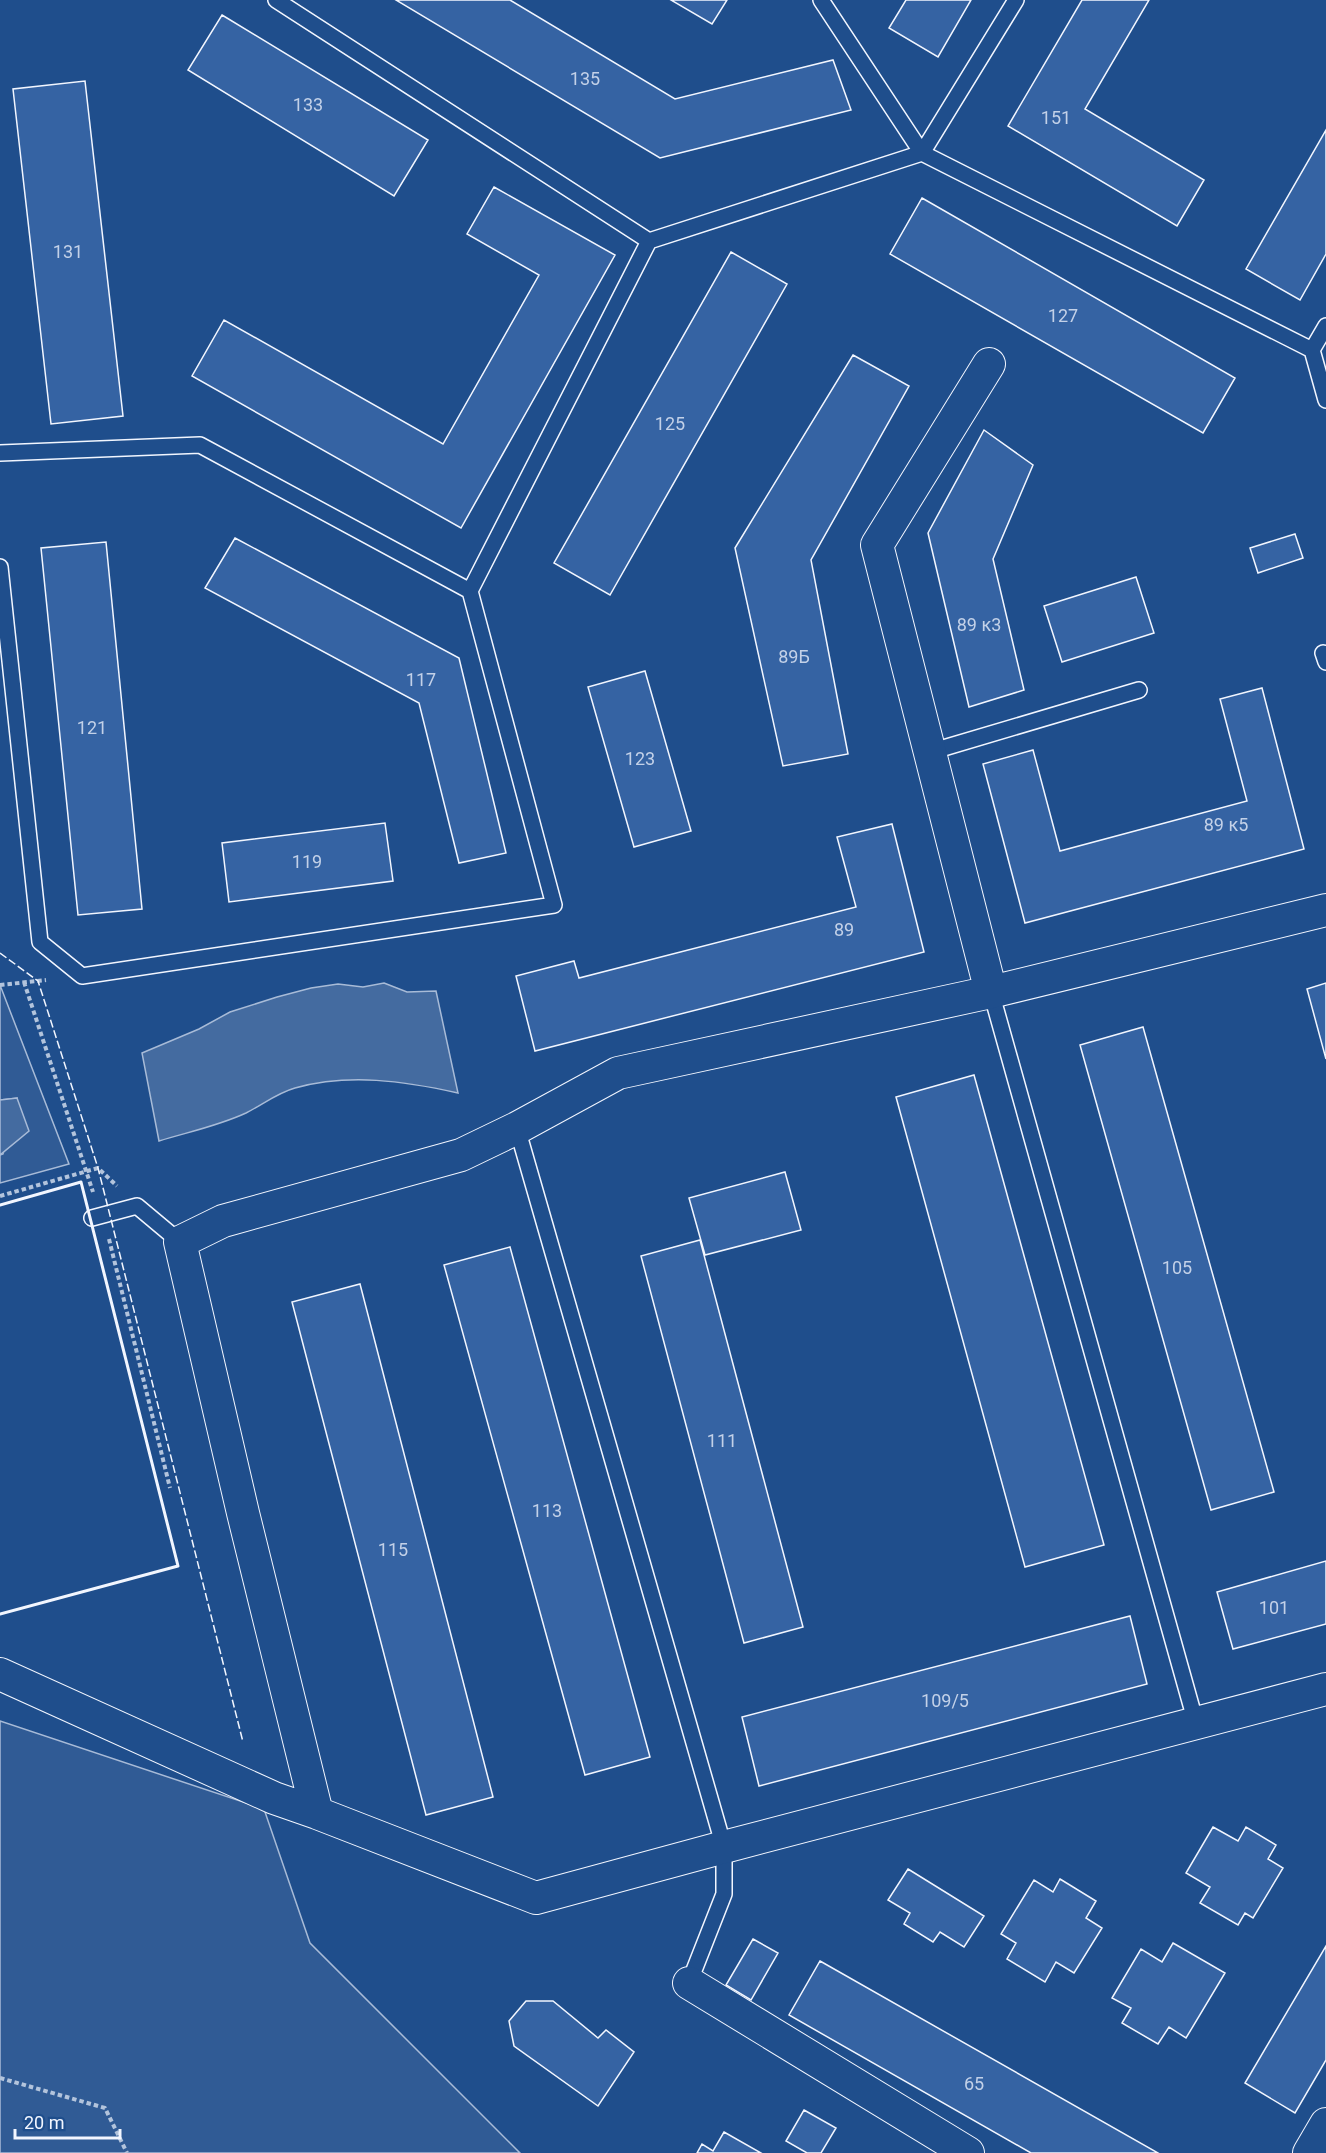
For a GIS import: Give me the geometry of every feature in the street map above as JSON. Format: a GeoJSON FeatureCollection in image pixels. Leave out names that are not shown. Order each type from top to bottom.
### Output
{"type":"FeatureCollection","features":[{"type":"Feature","properties":{"kind":"street"},"geometry":{"type":"LineString","coordinates":[[989,364],[877,546],[991,992]]}},
{"type":"Feature","properties":{"kind":"street"},"geometry":{"type":"LineString","coordinates":[[317,1812],[243,1513],[180,1242],[223,1221],[461,1155],[517,1128],[618,1073],[991,992],[1326,910]]}},
{"type":"Feature","properties":{"kind":"street"},"geometry":{"type":"LineString","coordinates":[[0,1674],[274,1798],[317,1812],[536,1898],[1326,1689]]}},
{"type":"Feature","properties":{"kind":"street"},"geometry":{"type":"LineString","coordinates":[[689,1983],[968,2153]]}},
{"type":"Feature","properties":{"kind":"street"},"geometry":{"type":"LineString","coordinates":[[1309,2153],[1326,2124]]}},
{"type":"Feature","properties":{"kind":"lane"},"geometry":{"type":"LineString","coordinates":[[276,0],[649,242]]}},
{"type":"Feature","properties":{"kind":"lane"},"geometry":{"type":"LineString","coordinates":[[821,0],[922,153],[1312,350]]}},
{"type":"Feature","properties":{"kind":"lane"},"geometry":{"type":"LineString","coordinates":[[0,567],[40,942],[82,976],[554,905],[471,591],[649,242],[922,153],[1016,0]]}},
{"type":"Feature","properties":{"kind":"lane"},"geometry":{"type":"LineString","coordinates":[[1326,326],[1312,350],[1326,400]]}},
{"type":"Feature","properties":{"kind":"lane"},"geometry":{"type":"LineString","coordinates":[[0,453],[200,445],[471,591]]}},
{"type":"Feature","properties":{"kind":"lane"},"geometry":{"type":"LineString","coordinates":[[930,753],[1139,690]]}},
{"type":"Feature","properties":{"kind":"lane"},"geometry":{"type":"LineString","coordinates":[[991,992],[1196,1723]]}},
{"type":"Feature","properties":{"kind":"lane"},"geometry":{"type":"LineString","coordinates":[[517,1128],[724,1847],[724,1894],[689,1983]]}},
{"type":"Feature","properties":{"kind":"lane"},"geometry":{"type":"LineString","coordinates":[[92,1218],[137,1206],[180,1242]]}},
{"type":"Feature","properties":{"kind":"path"},"geometry":{"type":"LineString","coordinates":[[0,985],[82,976]]}},
{"type":"Feature","properties":{"kind":"path"},"geometry":{"type":"LineString","coordinates":[[0,1196],[98,1168]]}},
{"type":"Feature","properties":{"kind":"path"},"geometry":{"type":"LineString","coordinates":[[0,2078],[105,2108],[127,2153]]}},
{"type":"Feature","properties":{"kind":"shaded area"},"geometry":{"type":"Polygon","coordinates":[[[384,983],[407,992],[436,991],[458,1093],[376,1080],[315,1083],[288,1090],[225,1122],[159,1141],[142,1053],[199,1029],[230,1012],[277,997],[338,984],[363,987],[384,983]]]}},
{"type":"Feature","properties":{"kind":"shaded area"},"geometry":{"type":"Polygon","coordinates":[[[0,985],[69,1164],[0,1183],[0,1155],[3,1154],[17,1098],[0,1100],[0,985]]]}},
{"type":"Feature","properties":{"kind":"shaded area"},"geometry":{"type":"Polygon","coordinates":[[[17,1098],[29,1131],[0,1155],[0,1100],[17,1098]]]}},
{"type":"Feature","properties":{"kind":"shaded area"},"geometry":{"type":"Polygon","coordinates":[[[0,1721],[264,1809],[310,1943],[520,2153],[0,2153],[0,1721]]]}},
{"type":"Feature","properties":{"kind":"building"},"geometry":{"type":"Polygon","coordinates":[[[396,0],[510,0],[675,99],[833,60],[851,110],[660,158],[396,0]]]}},
{"type":"Feature","properties":{"kind":"building"},"geometry":{"type":"Polygon","coordinates":[[[671,0],[727,0],[712,24],[671,0]]]}},
{"type":"Feature","properties":{"kind":"building"},"geometry":{"type":"Polygon","coordinates":[[[906,0],[971,0],[938,57],[889,28],[906,0]]]}},
{"type":"Feature","properties":{"kind":"building"},"geometry":{"type":"Polygon","coordinates":[[[1082,0],[1149,0],[1085,109],[1204,180],[1177,226],[1008,126],[1082,0]]]}},
{"type":"Feature","properties":{"kind":"building"},"geometry":{"type":"Polygon","coordinates":[[[222,15],[428,140],[394,196],[188,70],[222,15]]]}},
{"type":"Feature","properties":{"kind":"building"},"geometry":{"type":"Polygon","coordinates":[[[85,81],[123,416],[51,424],[13,89],[85,81]]]}},
{"type":"Feature","properties":{"kind":"building"},"geometry":{"type":"Polygon","coordinates":[[[1326,130],[1326,254],[1300,300],[1246,269],[1326,130]]]}},
{"type":"Feature","properties":{"kind":"building"},"geometry":{"type":"Polygon","coordinates":[[[494,187],[615,255],[461,528],[192,376],[224,320],[443,444],[539,275],[467,234],[494,187]]]}},
{"type":"Feature","properties":{"kind":"building"},"geometry":{"type":"Polygon","coordinates":[[[922,198],[1235,378],[1203,433],[890,254],[922,198]]]}},
{"type":"Feature","properties":{"kind":"building"},"geometry":{"type":"Polygon","coordinates":[[[731,252],[787,284],[610,595],[554,563],[731,252]]]}},
{"type":"Feature","properties":{"kind":"building"},"geometry":{"type":"Polygon","coordinates":[[[853,355],[909,386],[811,560],[848,754],[783,766],[735,548],[853,355]]]}},
{"type":"Feature","properties":{"kind":"building"},"geometry":{"type":"Polygon","coordinates":[[[984,430],[1033,465],[993,559],[1024,690],[969,707],[928,533],[984,430]]]}},
{"type":"Feature","properties":{"kind":"building"},"geometry":{"type":"Polygon","coordinates":[[[1295,534],[1303,558],[1258,573],[1250,548],[1295,534]]]}},
{"type":"Feature","properties":{"kind":"building"},"geometry":{"type":"Polygon","coordinates":[[[235,538],[459,658],[506,853],[459,863],[419,703],[205,588],[235,538]]]}},
{"type":"Feature","properties":{"kind":"building"},"geometry":{"type":"Polygon","coordinates":[[[106,542],[142,909],[78,915],[41,548],[106,542]]]}},
{"type":"Feature","properties":{"kind":"building"},"geometry":{"type":"Polygon","coordinates":[[[1136,577],[1154,633],[1062,662],[1044,606],[1136,577]]]}},
{"type":"Feature","properties":{"kind":"building"},"geometry":{"type":"Polygon","coordinates":[[[645,671],[691,831],[634,847],[588,687],[645,671]]]}},
{"type":"Feature","properties":{"kind":"building"},"geometry":{"type":"Polygon","coordinates":[[[1262,688],[1304,849],[1025,923],[983,764],[1033,750],[1060,851],[1247,801],[1220,699],[1262,688]]]}},
{"type":"Feature","properties":{"kind":"building"},"geometry":{"type":"Polygon","coordinates":[[[385,823],[393,881],[229,902],[222,843],[385,823]]]}},
{"type":"Feature","properties":{"kind":"building"},"geometry":{"type":"Polygon","coordinates":[[[892,824],[924,952],[535,1051],[516,976],[574,961],[579,978],[856,907],[837,837],[892,824]]]}},
{"type":"Feature","properties":{"kind":"building"},"geometry":{"type":"Polygon","coordinates":[[[1326,983],[1326,1059],[1307,989],[1326,983]]]}},
{"type":"Feature","properties":{"kind":"building"},"geometry":{"type":"Polygon","coordinates":[[[1143,1027],[1274,1492],[1211,1510],[1080,1045],[1143,1027]]]}},
{"type":"Feature","properties":{"kind":"building"},"geometry":{"type":"Polygon","coordinates":[[[974,1075],[1104,1545],[1025,1567],[896,1097],[974,1075]]]}},
{"type":"Feature","properties":{"kind":"building"},"geometry":{"type":"Polygon","coordinates":[[[785,1172],[801,1230],[705,1255],[689,1198],[785,1172]]]}},
{"type":"Feature","properties":{"kind":"building"},"geometry":{"type":"Polygon","coordinates":[[[700,1240],[803,1627],[744,1643],[641,1256],[700,1240]]]}},
{"type":"Feature","properties":{"kind":"building"},"geometry":{"type":"Polygon","coordinates":[[[510,1247],[650,1757],[585,1775],[444,1265],[510,1247]]]}},
{"type":"Feature","properties":{"kind":"building"},"geometry":{"type":"Polygon","coordinates":[[[360,1284],[493,1797],[426,1815],[292,1302],[360,1284]]]}},
{"type":"Feature","properties":{"kind":"building"},"geometry":{"type":"Polygon","coordinates":[[[1326,1561],[1326,1624],[1233,1649],[1217,1592],[1326,1561]]]}},
{"type":"Feature","properties":{"kind":"building"},"geometry":{"type":"Polygon","coordinates":[[[1130,1616],[1147,1684],[759,1786],[742,1717],[1130,1616]]]}},
{"type":"Feature","properties":{"kind":"building"},"geometry":{"type":"Polygon","coordinates":[[[1213,1827],[1238,1841],[1246,1827],[1276,1845],[1268,1859],[1283,1868],[1253,1918],[1245,1913],[1238,1925],[1200,1903],[1210,1887],[1186,1873],[1213,1827]]]}},
{"type":"Feature","properties":{"kind":"building"},"geometry":{"type":"Polygon","coordinates":[[[908,1869],[984,1916],[964,1947],[940,1932],[933,1942],[904,1924],[910,1913],[888,1900],[908,1869]]]}},
{"type":"Feature","properties":{"kind":"building"},"geometry":{"type":"Polygon","coordinates":[[[1060,1879],[1096,1901],[1086,1918],[1102,1928],[1074,1973],[1056,1962],[1045,1982],[1007,1959],[1016,1943],[1001,1934],[1034,1880],[1053,1892],[1060,1879]]]}},
{"type":"Feature","properties":{"kind":"building"},"geometry":{"type":"Polygon","coordinates":[[[753,1939],[778,1953],[751,2000],[726,1985],[753,1939]]]}},
{"type":"Feature","properties":{"kind":"building"},"geometry":{"type":"Polygon","coordinates":[[[1173,1943],[1225,1973],[1186,2038],[1169,2027],[1158,2044],[1122,2023],[1131,2008],[1112,1998],[1141,1949],[1162,1962],[1173,1943]]]}},
{"type":"Feature","properties":{"kind":"building"},"geometry":{"type":"Polygon","coordinates":[[[1326,1946],[1326,2060],[1295,2113],[1245,2083],[1326,1946]]]}},
{"type":"Feature","properties":{"kind":"building"},"geometry":{"type":"Polygon","coordinates":[[[820,1961],[1158,2153],[1031,2153],[789,2015],[820,1961]]]}},
{"type":"Feature","properties":{"kind":"building"},"geometry":{"type":"Polygon","coordinates":[[[526,2001],[553,2001],[598,2038],[606,2030],[634,2052],[598,2106],[514,2046],[509,2021],[526,2001]]]}},
{"type":"Feature","properties":{"kind":"building"},"geometry":{"type":"Polygon","coordinates":[[[804,2110],[836,2128],[821,2153],[807,2153],[786,2141],[804,2110]]]}},
{"type":"Feature","properties":{"kind":"building"},"geometry":{"type":"Polygon","coordinates":[[[724,2132],[761,2153],[697,2153],[702,2144],[713,2151],[724,2132]]]}},
{"type":"Feature","properties":{"kind":"fence"},"geometry":{"type":"LineString","coordinates":[[0,953],[38,981],[98,1168],[243,1742]]}},
{"type":"Feature","properties":{"kind":"wall"},"geometry":{"type":"LineString","coordinates":[[0,1205],[81,1182],[178,1566],[0,1614]]}}]}
